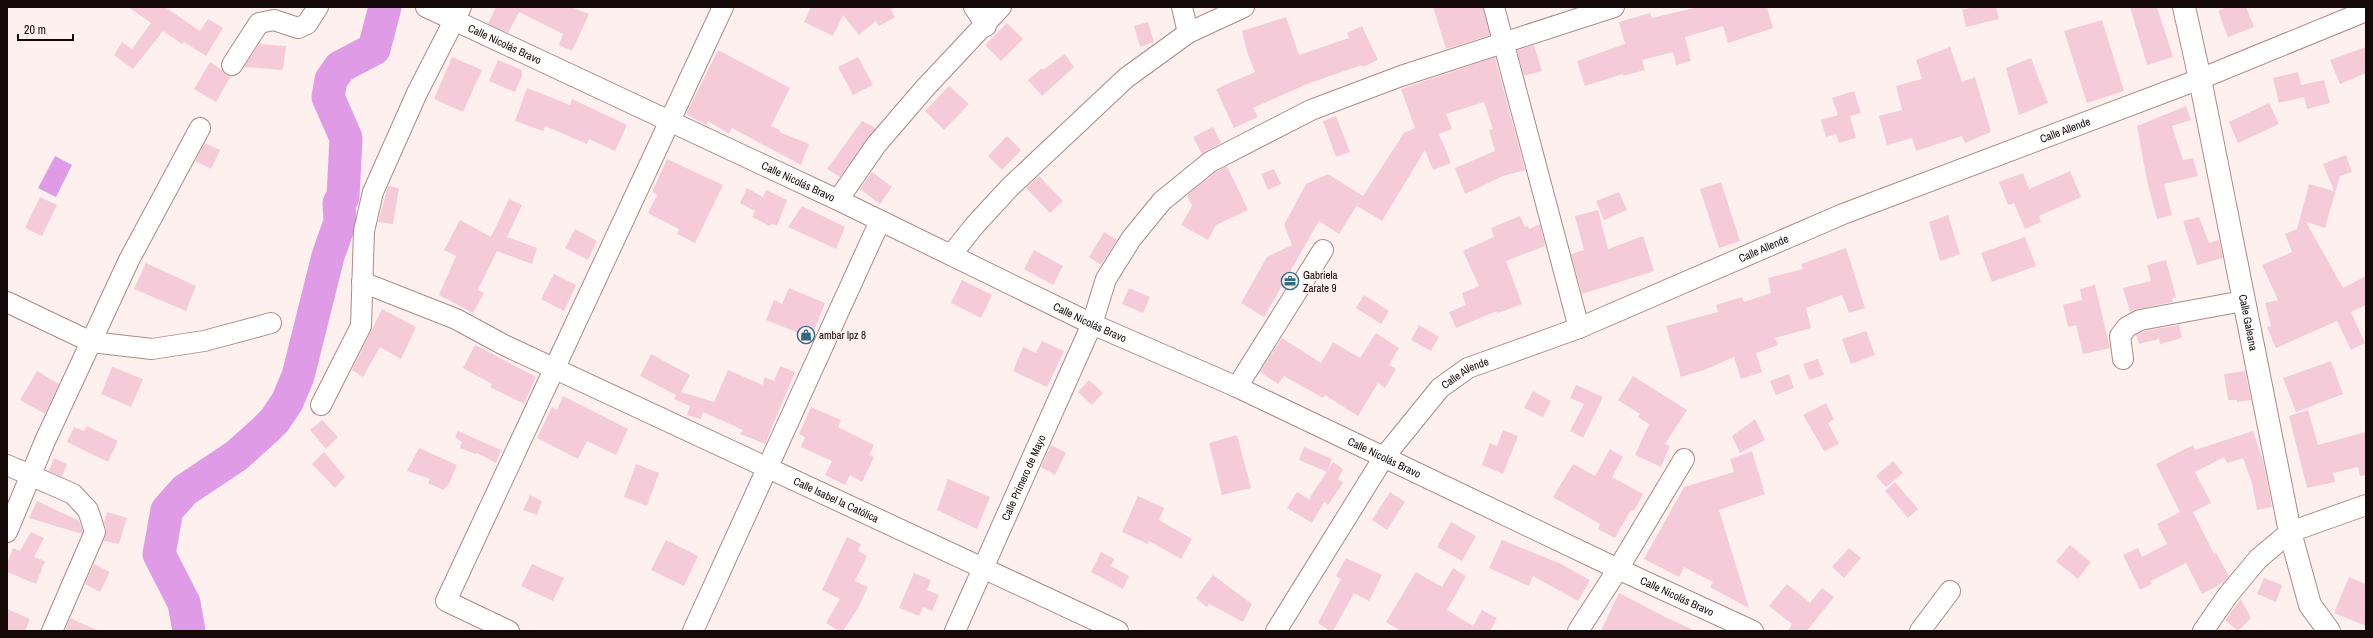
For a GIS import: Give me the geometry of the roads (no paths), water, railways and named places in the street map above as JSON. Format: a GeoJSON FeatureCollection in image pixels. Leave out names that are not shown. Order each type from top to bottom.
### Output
{"type":"FeatureCollection","features":[{"type":"Feature","properties":{"kind":"main road","name":"Calle Galeana"},"geometry":{"type":"LineString","coordinates":[[2184,7],[2200,79],[2290,532],[2310,605],[2329,631]]}},
{"type":"Feature","properties":{"kind":"street"},"geometry":{"type":"LineString","coordinates":[[232,65],[259,23],[274,20],[298,28],[307,24],[318,7]]}},
{"type":"Feature","properties":{"kind":"street"},"geometry":{"type":"LineString","coordinates":[[508,631],[446,601],[723,7]]}},
{"type":"Feature","properties":{"kind":"street"},"geometry":{"type":"LineString","coordinates":[[974,7],[986,26]]}},
{"type":"Feature","properties":{"kind":"street"},"geometry":{"type":"LineString","coordinates":[[838,200],[876,145],[916,99],[986,26],[1001,7]]}},
{"type":"Feature","properties":{"kind":"street"},"geometry":{"type":"LineString","coordinates":[[1182,7],[1188,33]]}},
{"type":"Feature","properties":{"kind":"street"},"geometry":{"type":"LineString","coordinates":[[951,255],[985,214],[1053,146],[1126,78],[1188,33],[1244,7]]}},
{"type":"Feature","properties":{"kind":"street"},"geometry":{"type":"LineString","coordinates":[[1494,7],[1502,42],[1579,328]]}},
{"type":"Feature","properties":{"kind":"street","name":"Calle Primero de Mayo"},"geometry":{"type":"LineString","coordinates":[[955,631],[1092,324],[1106,280],[1131,239],[1162,201],[1210,162],[1311,110],[1401,76],[1502,42],[1614,7]]}},
{"type":"Feature","properties":{"kind":"street","name":"Calle Nicolás Bravo"},"geometry":{"type":"LineString","coordinates":[[428,8],[458,14],[669,121],[838,200],[1092,324],[1237,387],[1618,570],[1753,631]]}},
{"type":"Feature","properties":{"kind":"street","name":"Calle Allende"},"geometry":{"type":"LineString","coordinates":[[1276,631],[1384,457],[1440,388],[1468,368],[1579,328],[1844,214],[2200,79],[2366,11]]}},
{"type":"Feature","properties":{"kind":"street"},"geometry":{"type":"LineString","coordinates":[[321,405],[361,326],[364,231],[373,192],[418,93],[458,14]]}},
{"type":"Feature","properties":{"kind":"street"},"geometry":{"type":"LineString","coordinates":[[7,532],[32,477],[45,441],[129,260],[200,128]]}},
{"type":"Feature","properties":{"kind":"street"},"geometry":{"type":"LineString","coordinates":[[694,631],[880,221]]}},
{"type":"Feature","properties":{"kind":"street"},"geometry":{"type":"LineString","coordinates":[[1237,387],[1322,250]]}},
{"type":"Feature","properties":{"kind":"street","name":"Calle Isabel la Católica"},"geometry":{"type":"LineString","coordinates":[[362,282],[456,319],[554,367],[1118,631]]}},
{"type":"Feature","properties":{"kind":"street"},"geometry":{"type":"LineString","coordinates":[[2123,359],[2120,336],[2126,326],[2156,316],[2243,301]]}},
{"type":"Feature","properties":{"kind":"street"},"geometry":{"type":"LineString","coordinates":[[7,302],[91,342],[152,349],[204,341],[271,324]]}},
{"type":"Feature","properties":{"kind":"street"},"geometry":{"type":"LineString","coordinates":[[1578,631],[1618,570],[1684,459]]}},
{"type":"Feature","properties":{"kind":"street"},"geometry":{"type":"LineString","coordinates":[[7,465],[73,494],[88,510],[95,532],[52,631]]}},
{"type":"Feature","properties":{"kind":"street"},"geometry":{"type":"LineString","coordinates":[[2203,631],[2258,558],[2290,532],[2366,505]]}},
{"type":"Feature","properties":{"kind":"street"},"geometry":{"type":"LineString","coordinates":[[1920,631],[1950,591]]}},
{"type":"Feature","properties":{"kind":"waterway"},"geometry":{"type":"LineString","coordinates":[[189,631],[184,603],[159,554],[167,510],[185,490],[236,456],[264,431],[275,420],[287,402],[298,376],[328,256],[340,222],[339,203],[343,197],[346,138],[328,97],[331,80],[340,67],[374,49],[385,7]]}},
{"type":"Feature","properties":{"kind":"place","name":"Gabriela Zarate 9"},"geometry":{"type":"Point","coordinates":[1290,281]}},
{"type":"Feature","properties":{"kind":"place","name":"ambar lpz 8"},"geometry":{"type":"Point","coordinates":[806,335]}}]}
